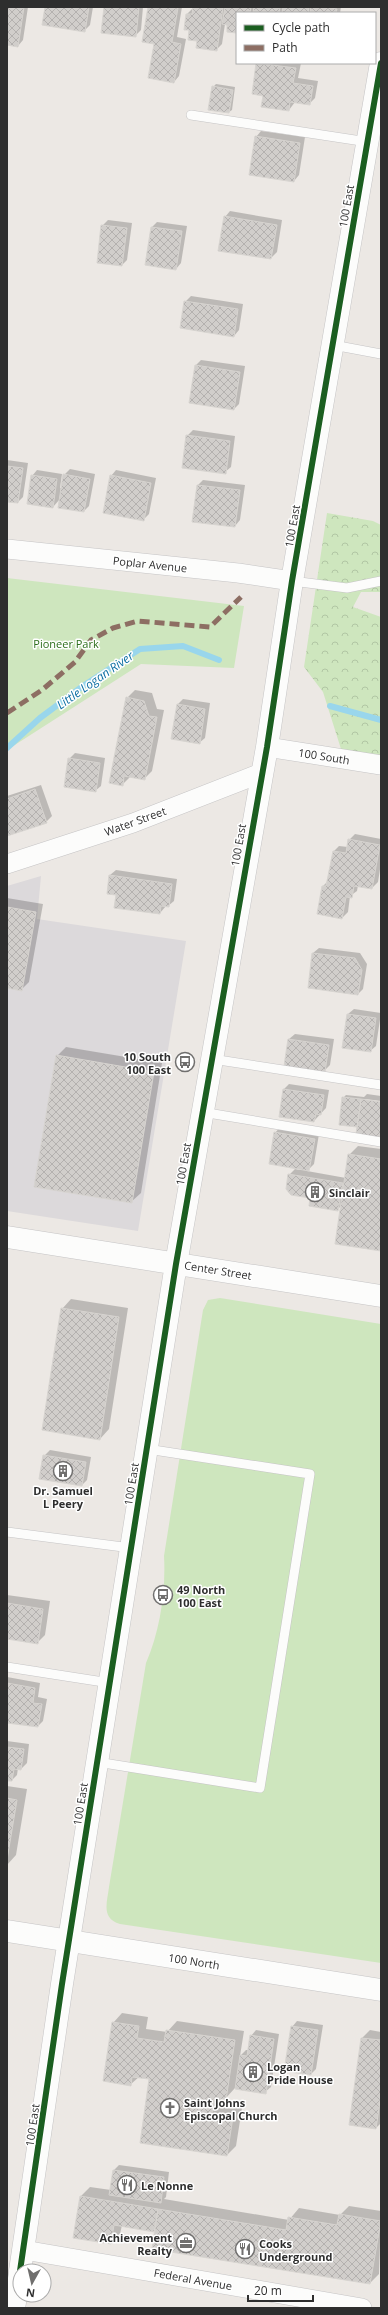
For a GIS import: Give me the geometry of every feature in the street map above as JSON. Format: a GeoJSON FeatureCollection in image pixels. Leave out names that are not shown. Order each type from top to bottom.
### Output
{"type":"FeatureCollection","features":[{"type":"Feature","properties":{"kind":"main road","name":"100 East"},"geometry":{"type":"LineString","coordinates":[[22,2263],[69,1941],[176,1264],[261,773],[267,747],[291,591],[381,63]]}},
{"type":"Feature","properties":{"kind":"main road","name":"Center Street"},"geometry":{"type":"LineString","coordinates":[[7,1237],[381,1296]]}},
{"type":"Feature","properties":{"kind":"main road","name":"100 North"},"geometry":{"type":"LineString","coordinates":[[7,1931],[381,1990]]}},
{"type":"Feature","properties":{"kind":"street","name":"Poplar Avenue"},"geometry":{"type":"LineString","coordinates":[[7,549],[238,573],[291,591]]}},
{"type":"Feature","properties":{"kind":"street","name":"100 South"},"geometry":{"type":"LineString","coordinates":[[267,747],[381,765]]}},
{"type":"Feature","properties":{"kind":"street","name":"Water Street"},"geometry":{"type":"LineString","coordinates":[[7,864],[132,823],[261,773]]}},
{"type":"Feature","properties":{"kind":"street","name":"Federal Avenue"},"geometry":{"type":"LineString","coordinates":[[24,2250],[362,2308]]}},
{"type":"Feature","properties":{"kind":"lane"},"geometry":{"type":"LineString","coordinates":[[191,115],[368,142]]}},
{"type":"Feature","properties":{"kind":"lane"},"geometry":{"type":"LineString","coordinates":[[333,346],[381,354]]}},
{"type":"Feature","properties":{"kind":"lane"},"geometry":{"type":"LineString","coordinates":[[291,591],[347,588],[381,581]]}},
{"type":"Feature","properties":{"kind":"lane"},"geometry":{"type":"LineString","coordinates":[[211,1058],[381,1085]]}},
{"type":"Feature","properties":{"kind":"lane"},"geometry":{"type":"LineString","coordinates":[[202,1112],[381,1142]]}},
{"type":"Feature","properties":{"kind":"lane"},"geometry":{"type":"LineString","coordinates":[[97,1762],[260,1788],[292,1593],[310,1474],[147,1449]]}},
{"type":"Feature","properties":{"kind":"lane"},"geometry":{"type":"LineString","coordinates":[[7,1532],[131,1548]]}},
{"type":"Feature","properties":{"kind":"lane"},"geometry":{"type":"LineString","coordinates":[[7,1667],[110,1683]]}},
{"type":"Feature","properties":{"kind":"shaded area"},"geometry":{"type":"Polygon","coordinates":[[[41,876],[37,919],[186,941],[138,1231],[7,1211],[7,886],[41,876]]]}},
{"type":"Feature","properties":{"kind":"green space"},"geometry":{"type":"Polygon","coordinates":[[[327,513],[373,521],[381,525],[381,592],[361,592],[353,607],[381,617],[381,757],[341,749],[323,692],[304,667],[327,513]]]}},
{"type":"Feature","properties":{"kind":"green space","name":"Pioneer Park"},"geometry":{"type":"Polygon","coordinates":[[[7,578],[244,606],[234,668],[141,664],[7,750],[7,578]]]}},
{"type":"Feature","properties":{"kind":"green space"},"geometry":{"type":"Polygon","coordinates":[[[220,1298],[381,1324],[381,1963],[120,1924],[110,1918],[108,1914],[107,1899],[146,1663],[155,1638],[161,1611],[164,1583],[164,1556],[203,1310],[208,1300],[220,1298]]]}},
{"type":"Feature","properties":{"kind":"building"},"geometry":{"type":"Polygon","coordinates":[[[7,7],[24,7],[18,47],[7,45],[7,7]]]}},
{"type":"Feature","properties":{"kind":"building"},"geometry":{"type":"Polygon","coordinates":[[[45,7],[89,7],[85,32],[42,25],[45,7]]]}},
{"type":"Feature","properties":{"kind":"building"},"geometry":{"type":"Polygon","coordinates":[[[104,7],[139,7],[136,37],[101,33],[104,7]]]}},
{"type":"Feature","properties":{"kind":"building"},"geometry":{"type":"Polygon","coordinates":[[[148,7],[178,8],[172,42],[181,44],[174,83],[148,78],[154,44],[142,42],[148,7]]]}},
{"type":"Feature","properties":{"kind":"building"},"geometry":{"type":"Polygon","coordinates":[[[193,7],[223,7],[217,51],[196,48],[197,41],[188,40],[189,30],[184,30],[186,14],[192,14],[193,7]]]}},
{"type":"Feature","properties":{"kind":"building"},"geometry":{"type":"Polygon","coordinates":[[[225,7],[251,7],[250,12],[236,12],[236,33],[227,32],[227,25],[222,24],[225,7]]]}},
{"type":"Feature","properties":{"kind":"building"},"geometry":{"type":"Polygon","coordinates":[[[254,7],[280,7],[279,12],[253,12],[254,7]]]}},
{"type":"Feature","properties":{"kind":"building"},"geometry":{"type":"Polygon","coordinates":[[[283,7],[309,7],[308,12],[282,12],[283,7]]]}},
{"type":"Feature","properties":{"kind":"building"},"geometry":{"type":"Polygon","coordinates":[[[311,7],[337,9],[336,12],[310,12],[311,7]]]}},
{"type":"Feature","properties":{"kind":"building"},"geometry":{"type":"Polygon","coordinates":[[[256,64],[296,68],[293,83],[313,86],[310,105],[290,102],[289,111],[261,107],[263,96],[252,94],[256,64]]]}},
{"type":"Feature","properties":{"kind":"building"},"geometry":{"type":"Polygon","coordinates":[[[212,86],[233,90],[229,113],[208,110],[212,86]]]}},
{"type":"Feature","properties":{"kind":"building"},"geometry":{"type":"Polygon","coordinates":[[[255,136],[300,143],[294,182],[249,175],[255,136]]]}},
{"type":"Feature","properties":{"kind":"building"},"geometry":{"type":"Polygon","coordinates":[[[224,216],[277,225],[271,259],[218,251],[224,216]]]}},
{"type":"Feature","properties":{"kind":"building"},"geometry":{"type":"Polygon","coordinates":[[[101,225],[127,228],[122,266],[97,263],[101,225]]]}},
{"type":"Feature","properties":{"kind":"building"},"geometry":{"type":"Polygon","coordinates":[[[151,227],[182,231],[176,270],[145,265],[151,227]]]}},
{"type":"Feature","properties":{"kind":"building"},"geometry":{"type":"Polygon","coordinates":[[[184,301],[238,309],[234,337],[180,328],[184,301]]]}},
{"type":"Feature","properties":{"kind":"building"},"geometry":{"type":"Polygon","coordinates":[[[195,365],[240,372],[234,410],[189,403],[195,365]]]}},
{"type":"Feature","properties":{"kind":"building"},"geometry":{"type":"Polygon","coordinates":[[[186,435],[230,441],[226,474],[182,468],[186,435]]]}},
{"type":"Feature","properties":{"kind":"building"},"geometry":{"type":"Polygon","coordinates":[[[7,466],[23,468],[18,503],[7,502],[7,466]]]}},
{"type":"Feature","properties":{"kind":"building"},"geometry":{"type":"Polygon","coordinates":[[[63,474],[90,479],[84,512],[58,508],[63,474]]]}},
{"type":"Feature","properties":{"kind":"building"},"geometry":{"type":"Polygon","coordinates":[[[31,475],[57,479],[53,508],[27,504],[31,475]]]}},
{"type":"Feature","properties":{"kind":"building"},"geometry":{"type":"Polygon","coordinates":[[[110,475],[151,483],[144,521],[103,513],[110,475]]]}},
{"type":"Feature","properties":{"kind":"building"},"geometry":{"type":"Polygon","coordinates":[[[197,485],[240,490],[235,527],[192,522],[197,485]]]}},
{"type":"Feature","properties":{"kind":"building"},"geometry":{"type":"Polygon","coordinates":[[[126,697],[144,701],[149,716],[157,717],[145,780],[124,776],[123,786],[109,783],[126,697]]]}},
{"type":"Feature","properties":{"kind":"building"},"geometry":{"type":"Polygon","coordinates":[[[177,704],[205,709],[200,744],[171,739],[177,704]]]}},
{"type":"Feature","properties":{"kind":"building"},"geometry":{"type":"Polygon","coordinates":[[[68,758],[100,763],[96,792],[64,787],[68,758]]]}},
{"type":"Feature","properties":{"kind":"building"},"geometry":{"type":"Polygon","coordinates":[[[35,789],[47,823],[7,836],[7,799],[35,789]]]}},
{"type":"Feature","properties":{"kind":"building"},"geometry":{"type":"Polygon","coordinates":[[[348,839],[380,845],[372,889],[354,886],[352,898],[346,897],[342,919],[317,914],[322,886],[326,886],[333,851],[346,853],[348,839]]]}},
{"type":"Feature","properties":{"kind":"building"},"geometry":{"type":"Polygon","coordinates":[[[109,875],[172,884],[169,907],[161,906],[160,914],[114,908],[116,895],[107,894],[109,875]]]}},
{"type":"Feature","properties":{"kind":"building"},"geometry":{"type":"Polygon","coordinates":[[[7,907],[36,912],[22,991],[7,988],[7,907]]]}},
{"type":"Feature","properties":{"kind":"building"},"geometry":{"type":"Polygon","coordinates":[[[312,953],[355,958],[362,970],[358,995],[308,988],[312,953]]]}},
{"type":"Feature","properties":{"kind":"building"},"geometry":{"type":"Polygon","coordinates":[[[347,1014],[376,1018],[371,1052],[342,1048],[347,1014]]]}},
{"type":"Feature","properties":{"kind":"building"},"geometry":{"type":"Polygon","coordinates":[[[288,1039],[329,1045],[325,1072],[284,1066],[288,1039]]]}},
{"type":"Feature","properties":{"kind":"building"},"geometry":{"type":"Polygon","coordinates":[[[56,1055],[154,1072],[132,1203],[34,1187],[56,1055]]]}},
{"type":"Feature","properties":{"kind":"building"},"geometry":{"type":"Polygon","coordinates":[[[283,1089],[324,1095],[321,1115],[316,1114],[314,1122],[279,1117],[283,1089]]]}},
{"type":"Feature","properties":{"kind":"building"},"geometry":{"type":"Polygon","coordinates":[[[342,1097],[361,1099],[357,1127],[339,1125],[342,1097]]]}},
{"type":"Feature","properties":{"kind":"building"},"geometry":{"type":"Polygon","coordinates":[[[361,1099],[381,1102],[381,1138],[356,1134],[361,1099]]]}},
{"type":"Feature","properties":{"kind":"building"},"geometry":{"type":"Polygon","coordinates":[[[274,1132],[315,1139],[309,1171],[269,1164],[274,1132]]]}},
{"type":"Feature","properties":{"kind":"building"},"geometry":{"type":"Polygon","coordinates":[[[348,1154],[381,1159],[381,1251],[335,1244],[348,1154]]]}},
{"type":"Feature","properties":{"kind":"building","name":"Sinclair"},"geometry":{"type":"Polygon","coordinates":[[[288,1174],[343,1183],[338,1211],[309,1206],[310,1198],[291,1195],[286,1189],[288,1174]]]}},
{"type":"Feature","properties":{"kind":"building"},"geometry":{"type":"Polygon","coordinates":[[[61,1308],[119,1317],[100,1440],[42,1430],[61,1308]]]}},
{"type":"Feature","properties":{"kind":"building","name":"Dr. Samuel L Peery"},"geometry":{"type":"Polygon","coordinates":[[[43,1455],[86,1462],[82,1486],[39,1479],[43,1455]]]}},
{"type":"Feature","properties":{"kind":"building"},"geometry":{"type":"Polygon","coordinates":[[[7,1603],[43,1609],[38,1644],[7,1639],[7,1603]]]}},
{"type":"Feature","properties":{"kind":"building"},"geometry":{"type":"Polygon","coordinates":[[[7,1683],[35,1688],[33,1703],[42,1704],[38,1727],[7,1723],[7,1683]]]}},
{"type":"Feature","properties":{"kind":"building"},"geometry":{"type":"Polygon","coordinates":[[[7,1747],[24,1749],[21,1770],[14,1769],[12,1781],[7,1781],[7,1747]]]}},
{"type":"Feature","properties":{"kind":"building"},"geometry":{"type":"Polygon","coordinates":[[[7,1798],[17,1800],[7,1860],[7,1798]]]}},
{"type":"Feature","properties":{"kind":"building"},"geometry":{"type":"Polygon","coordinates":[[[112,2022],[139,2026],[137,2038],[164,2042],[166,2030],[235,2040],[226,2100],[214,2098],[212,2114],[233,2117],[227,2156],[140,2143],[149,2079],[132,2077],[131,2086],[103,2081],[112,2022]]]}},
{"type":"Feature","properties":{"kind":"building"},"geometry":{"type":"Polygon","coordinates":[[[291,2026],[318,2030],[311,2075],[284,2071],[291,2026]]]}},
{"type":"Feature","properties":{"kind":"building","name":"Logan Pride House"},"geometry":{"type":"Polygon","coordinates":[[[250,2035],[274,2039],[266,2094],[235,2089],[240,2055],[247,2056],[250,2035]]]}},
{"type":"Feature","properties":{"kind":"building"},"geometry":{"type":"Polygon","coordinates":[[[361,2038],[381,2040],[381,2094],[376,2129],[349,2125],[361,2038]]]}},
{"type":"Feature","properties":{"kind":"building"},"geometry":{"type":"Polygon","coordinates":[[[113,2170],[164,2177],[161,2203],[109,2195],[113,2170]]]}},
{"type":"Feature","properties":{"kind":"building"},"geometry":{"type":"Polygon","coordinates":[[[80,2196],[158,2209],[154,2232],[114,2225],[111,2244],[73,2238],[80,2196]]]}},
{"type":"Feature","properties":{"kind":"building"},"geometry":{"type":"Polygon","coordinates":[[[158,2209],[286,2230],[288,2217],[337,2225],[339,2214],[381,2221],[370,2284],[152,2249],[158,2209]]]}},
{"type":"Feature","properties":{"kind":"waterway","name":"Little Logan River"},"geometry":{"type":"LineString","coordinates":[[7,748],[40,718],[83,686],[140,649],[183,646],[219,660]]}},
{"type":"Feature","properties":{"kind":"waterway","name":"Little Logan River"},"geometry":{"type":"LineString","coordinates":[[330,706],[381,720]]}},
{"type":"Feature","properties":{"kind":"marked path"},"geometry":{"type":"LineString","coordinates":[[7,713],[42,690],[75,662],[91,640],[113,628],[138,621],[210,627],[241,597]]}},
{"type":"Feature","properties":{"kind":"cycle path"},"geometry":{"type":"LineString","coordinates":[[21,2263],[62,1984],[176,1264],[267,747],[292,581],[381,63]]}},
{"type":"Feature","properties":{"kind":"place","name":"10 South 100 East"},"geometry":{"type":"Point","coordinates":[185,1062]}},
{"type":"Feature","properties":{"kind":"place","name":"Sinclair"},"geometry":{"type":"Point","coordinates":[315,1192]}},
{"type":"Feature","properties":{"kind":"place","name":"Dr. Samuel L Peery"},"geometry":{"type":"Point","coordinates":[63,1471]}},
{"type":"Feature","properties":{"kind":"place","name":"49 North 100 East"},"geometry":{"type":"Point","coordinates":[163,1595]}},
{"type":"Feature","properties":{"kind":"place","name":"Logan Pride House"},"geometry":{"type":"Point","coordinates":[253,2072]}},
{"type":"Feature","properties":{"kind":"place","name":"Saint Johns Episcopal Church"},"geometry":{"type":"Point","coordinates":[170,2108]}},
{"type":"Feature","properties":{"kind":"place","name":"Le Nonne"},"geometry":{"type":"Point","coordinates":[127,2185]}},
{"type":"Feature","properties":{"kind":"place","name":"Achievement Realty"},"geometry":{"type":"Point","coordinates":[186,2243]}},
{"type":"Feature","properties":{"kind":"place","name":"Cooks Underground"},"geometry":{"type":"Point","coordinates":[245,2249]}}]}
